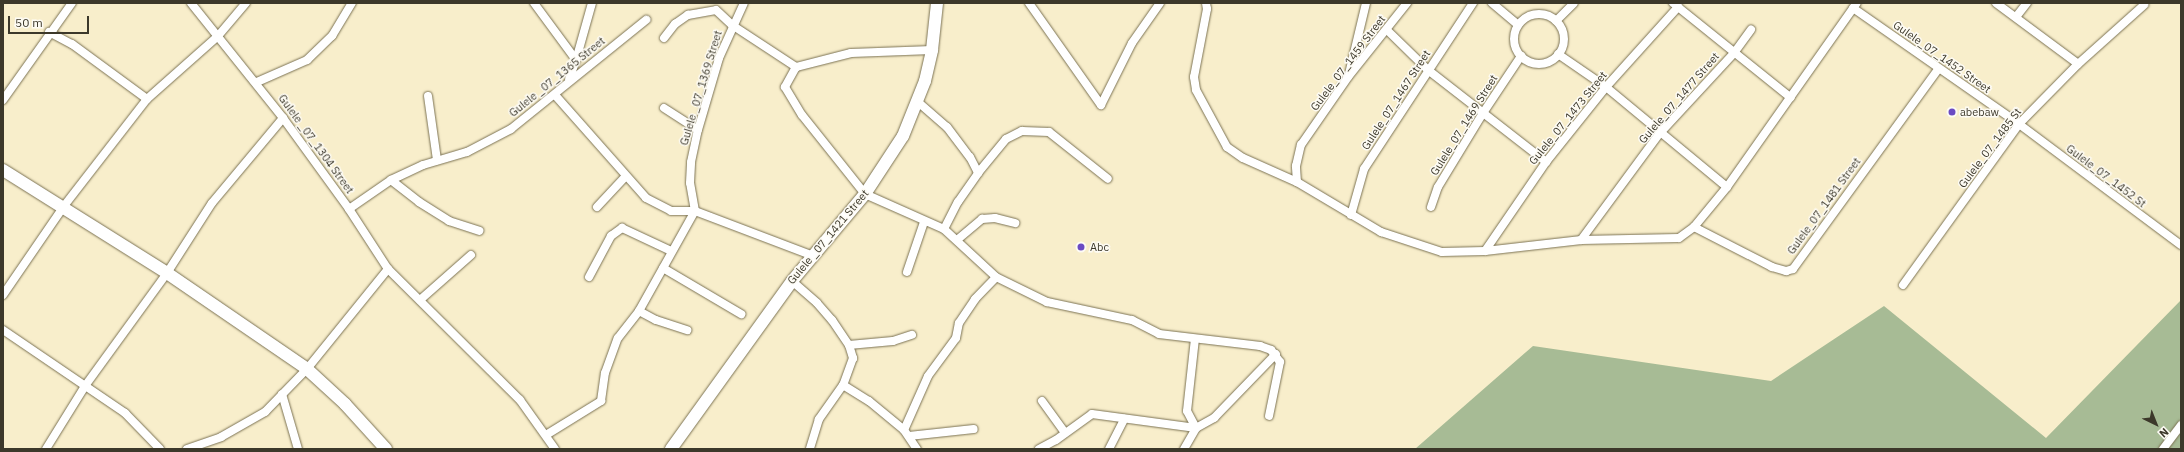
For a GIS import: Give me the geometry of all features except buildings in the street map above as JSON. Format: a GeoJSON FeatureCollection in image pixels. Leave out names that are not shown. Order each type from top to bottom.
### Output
{"type":"FeatureCollection","features":[{"type":"Feature","properties":{"kind":"main road","name":"Gulele _07_1421 Street"},"geometry":{"type":"LineString","coordinates":[[671,449],[792,281],[812,255],[865,194],[903,136],[918,102],[932,50],[936,3]]}},
{"type":"Feature","properties":{"kind":"main road"},"geometry":{"type":"LineString","coordinates":[[3,170],[64,206],[167,273],[307,369],[344,404],[386,449]]}},
{"type":"Feature","properties":{"kind":"street"},"geometry":{"type":"LineString","coordinates":[[3,100],[49,32],[72,3]]}},
{"type":"Feature","properties":{"kind":"street","name":"Gulele _07_1304 Street"},"geometry":{"type":"LineString","coordinates":[[191,3],[256,82],[283,118],[350,209],[388,269],[520,400],[555,449]]}},
{"type":"Feature","properties":{"kind":"street"},"geometry":{"type":"LineString","coordinates":[[3,295],[64,206],[147,99],[218,36],[246,3]]}},
{"type":"Feature","properties":{"kind":"street"},"geometry":{"type":"LineString","coordinates":[[256,82],[307,60],[332,36],[352,3]]}},
{"type":"Feature","properties":{"kind":"street"},"geometry":{"type":"LineString","coordinates":[[534,3],[576,60]]}},
{"type":"Feature","properties":{"kind":"street"},"geometry":{"type":"LineString","coordinates":[[568,80],[576,60],[592,3]]}},
{"type":"Feature","properties":{"kind":"street","name":"Gulele _07_1369 Street"},"geometry":{"type":"LineString","coordinates":[[695,211],[690,183],[698,130],[719,58],[732,25],[744,3]]}},
{"type":"Feature","properties":{"kind":"street"},"geometry":{"type":"LineString","coordinates":[[1029,3],[1101,105],[1132,43],[1160,3]]}},
{"type":"Feature","properties":{"kind":"street"},"geometry":{"type":"LineString","coordinates":[[1206,3],[1208,9],[1194,76],[1196,90],[1227,147],[1243,158],[1298,182],[1381,232],[1442,252],[1485,251],[1581,240],[1662,240],[1679,238],[1694,227],[1727,187],[1855,6]]}},
{"type":"Feature","properties":{"kind":"street"},"geometry":{"type":"LineString","coordinates":[[1348,77],[1366,3]]}},
{"type":"Feature","properties":{"kind":"street","name":"Gulele_07_1459 Street"},"geometry":{"type":"LineString","coordinates":[[1298,182],[1296,166],[1301,145],[1348,77],[1388,31],[1407,3]]}},
{"type":"Feature","properties":{"kind":"street","name":"Gulele_07_1467 Street"},"geometry":{"type":"LineString","coordinates":[[1351,215],[1364,169],[1473,3]]}},
{"type":"Feature","properties":{"kind":"street"},"geometry":{"type":"LineString","coordinates":[[1492,3],[1518,25]]}},
{"type":"Feature","properties":{"kind":"street"},"geometry":{"type":"LineString","coordinates":[[1556,21],[1574,3]]}},
{"type":"Feature","properties":{"kind":"street"},"geometry":{"type":"LineString","coordinates":[[1996,3],[2078,64]]}},
{"type":"Feature","properties":{"kind":"street"},"geometry":{"type":"LineString","coordinates":[[2016,17],[2027,3]]}},
{"type":"Feature","properties":{"kind":"street"},"geometry":{"type":"LineString","coordinates":[[1675,5],[1791,98]]}},
{"type":"Feature","properties":{"kind":"street","name":"Gulele_07_1473 Street"},"geometry":{"type":"LineString","coordinates":[[1485,251],[1546,162],[1606,87],[1675,5]]}},
{"type":"Feature","properties":{"kind":"street","name":"Gulele_07_1485 St"},"geometry":{"type":"LineString","coordinates":[[1903,285],[2019,124],[2078,64],[2144,5]]}},
{"type":"Feature","properties":{"kind":"street","name":"Gulele_07_1452 Street"},"geometry":{"type":"LineString","coordinates":[[1855,6],[1939,68],[2019,124]]}},
{"type":"Feature","properties":{"kind":"street"},"geometry":{"type":"LineString","coordinates":[[664,38],[675,24],[688,15],[716,10],[732,25],[796,67]]}},
{"type":"Feature","properties":{"kind":"street"},"geometry":{"type":"LineString","coordinates":[[1532,15],[1549,16],[1556,21],[1563,35],[1563,43],[1558,54],[1542,64],[1527,61],[1521,56],[1514,41],[1518,25],[1532,15]]}},
{"type":"Feature","properties":{"kind":"street","name":"Gulele _07_1365 Street"},"geometry":{"type":"LineString","coordinates":[[350,209],[391,180],[437,160],[467,152],[511,129],[555,94],[568,80],[646,20]]}},
{"type":"Feature","properties":{"kind":"street","name":"Gulele_07_1477 Street"},"geometry":{"type":"LineString","coordinates":[[1581,240],[1660,133],[1734,53],[1751,30]]}},
{"type":"Feature","properties":{"kind":"street"},"geometry":{"type":"LineString","coordinates":[[1388,31],[1428,70],[1546,162]]}},
{"type":"Feature","properties":{"kind":"street"},"geometry":{"type":"LineString","coordinates":[[49,32],[72,44],[147,99]]}},
{"type":"Feature","properties":{"kind":"street"},"geometry":{"type":"LineString","coordinates":[[932,50],[851,53],[796,67],[788,79],[785,87],[802,114],[865,194],[924,222],[944,229],[996,277],[1047,302],[1132,320],[1159,334],[1260,346],[1276,354],[1280,362],[1269,416]]}},
{"type":"Feature","properties":{"kind":"street"},"geometry":{"type":"LineString","coordinates":[[1558,54],[1606,87],[1727,187]]}},
{"type":"Feature","properties":{"kind":"street","name":"Gulele_07_1469 Street"},"geometry":{"type":"LineString","coordinates":[[1431,207],[1438,187],[1483,112],[1521,56]]}},
{"type":"Feature","properties":{"kind":"street","name":"Gulele_07_1481 Street"},"geometry":{"type":"LineString","coordinates":[[1694,227],[1772,267],[1786,271],[1793,269],[1807,246],[1939,68]]}},
{"type":"Feature","properties":{"kind":"street"},"geometry":{"type":"LineString","coordinates":[[555,94],[646,198],[670,211],[695,211],[812,255]]}},
{"type":"Feature","properties":{"kind":"street"},"geometry":{"type":"LineString","coordinates":[[428,96],[437,160]]}},
{"type":"Feature","properties":{"kind":"street"},"geometry":{"type":"LineString","coordinates":[[918,102],[947,127],[970,157],[978,173]]}},
{"type":"Feature","properties":{"kind":"street"},"geometry":{"type":"LineString","coordinates":[[664,108],[698,130]]}},
{"type":"Feature","properties":{"kind":"street"},"geometry":{"type":"LineString","coordinates":[[46,449],[85,386],[167,273],[212,203],[283,118]]}},
{"type":"Feature","properties":{"kind":"street","name":"Gulele_07_1452 St"},"geometry":{"type":"LineString","coordinates":[[2019,124],[2181,245]]}},
{"type":"Feature","properties":{"kind":"street"},"geometry":{"type":"LineString","coordinates":[[944,229],[958,202],[978,173],[1006,139],[1022,131],[1049,132],[1108,179]]}},
{"type":"Feature","properties":{"kind":"street"},"geometry":{"type":"LineString","coordinates":[[597,207],[626,176]]}},
{"type":"Feature","properties":{"kind":"street"},"geometry":{"type":"LineString","coordinates":[[391,180],[419,202],[449,221],[479,232]]}},
{"type":"Feature","properties":{"kind":"street"},"geometry":{"type":"LineString","coordinates":[[546,435],[601,401],[609,359],[618,338],[639,312],[671,251],[695,211]]}},
{"type":"Feature","properties":{"kind":"street"},"geometry":{"type":"LineString","coordinates":[[957,240],[982,219],[995,218],[1014,223]]}},
{"type":"Feature","properties":{"kind":"street"},"geometry":{"type":"LineString","coordinates":[[907,272],[924,222]]}},
{"type":"Feature","properties":{"kind":"street"},"geometry":{"type":"LineString","coordinates":[[589,277],[611,236],[622,228],[671,251]]}},
{"type":"Feature","properties":{"kind":"street"},"geometry":{"type":"LineString","coordinates":[[420,300],[471,255]]}},
{"type":"Feature","properties":{"kind":"street"},"geometry":{"type":"LineString","coordinates":[[663,268],[741,314]]}},
{"type":"Feature","properties":{"kind":"street"},"geometry":{"type":"LineString","coordinates":[[187,449],[243,426],[265,412],[307,369],[388,269]]}},
{"type":"Feature","properties":{"kind":"street"},"geometry":{"type":"LineString","coordinates":[[906,433],[928,376],[956,338],[959,323],[975,299],[996,277]]}},
{"type":"Feature","properties":{"kind":"street"},"geometry":{"type":"LineString","coordinates":[[792,281],[817,303],[849,345],[853,358],[843,386],[819,419],[810,449]]}},
{"type":"Feature","properties":{"kind":"street"},"geometry":{"type":"LineString","coordinates":[[639,312],[656,320],[687,330]]}},
{"type":"Feature","properties":{"kind":"street"},"geometry":{"type":"LineString","coordinates":[[3,330],[125,413],[160,449]]}},
{"type":"Feature","properties":{"kind":"street"},"geometry":{"type":"LineString","coordinates":[[849,345],[893,341],[912,335]]}},
{"type":"Feature","properties":{"kind":"street"},"geometry":{"type":"LineString","coordinates":[[1194,339],[1187,411],[1196,428]]}},
{"type":"Feature","properties":{"kind":"street"},"geometry":{"type":"LineString","coordinates":[[1184,449],[1196,428],[1214,418],[1276,354]]}},
{"type":"Feature","properties":{"kind":"street"},"geometry":{"type":"LineString","coordinates":[[843,386],[869,401],[906,433],[917,449]]}},
{"type":"Feature","properties":{"kind":"street"},"geometry":{"type":"LineString","coordinates":[[282,394],[298,449]]}},
{"type":"Feature","properties":{"kind":"street"},"geometry":{"type":"LineString","coordinates":[[1042,401],[1065,433]]}},
{"type":"Feature","properties":{"kind":"street"},"geometry":{"type":"LineString","coordinates":[[1039,449],[1092,414],[1196,428]]}},
{"type":"Feature","properties":{"kind":"street"},"geometry":{"type":"LineString","coordinates":[[1109,449],[1124,419]]}},
{"type":"Feature","properties":{"kind":"street"},"geometry":{"type":"LineString","coordinates":[[2163,449],[2181,425]]}},
{"type":"Feature","properties":{"kind":"street"},"geometry":{"type":"LineString","coordinates":[[906,433],[974,429]]}},
{"type":"Feature","properties":{"kind":"green space"},"geometry":{"type":"Polygon","coordinates":[[[2181,300],[2181,449],[1415,449],[1533,346],[1771,381],[1884,306],[2046,438],[2181,300]]]}},
{"type":"Feature","properties":{"kind":"place","name":"abebaw"},"geometry":{"type":"Point","coordinates":[1952,112]}},
{"type":"Feature","properties":{"kind":"place","name":"Abc"},"geometry":{"type":"Point","coordinates":[1081,247]}}]}
